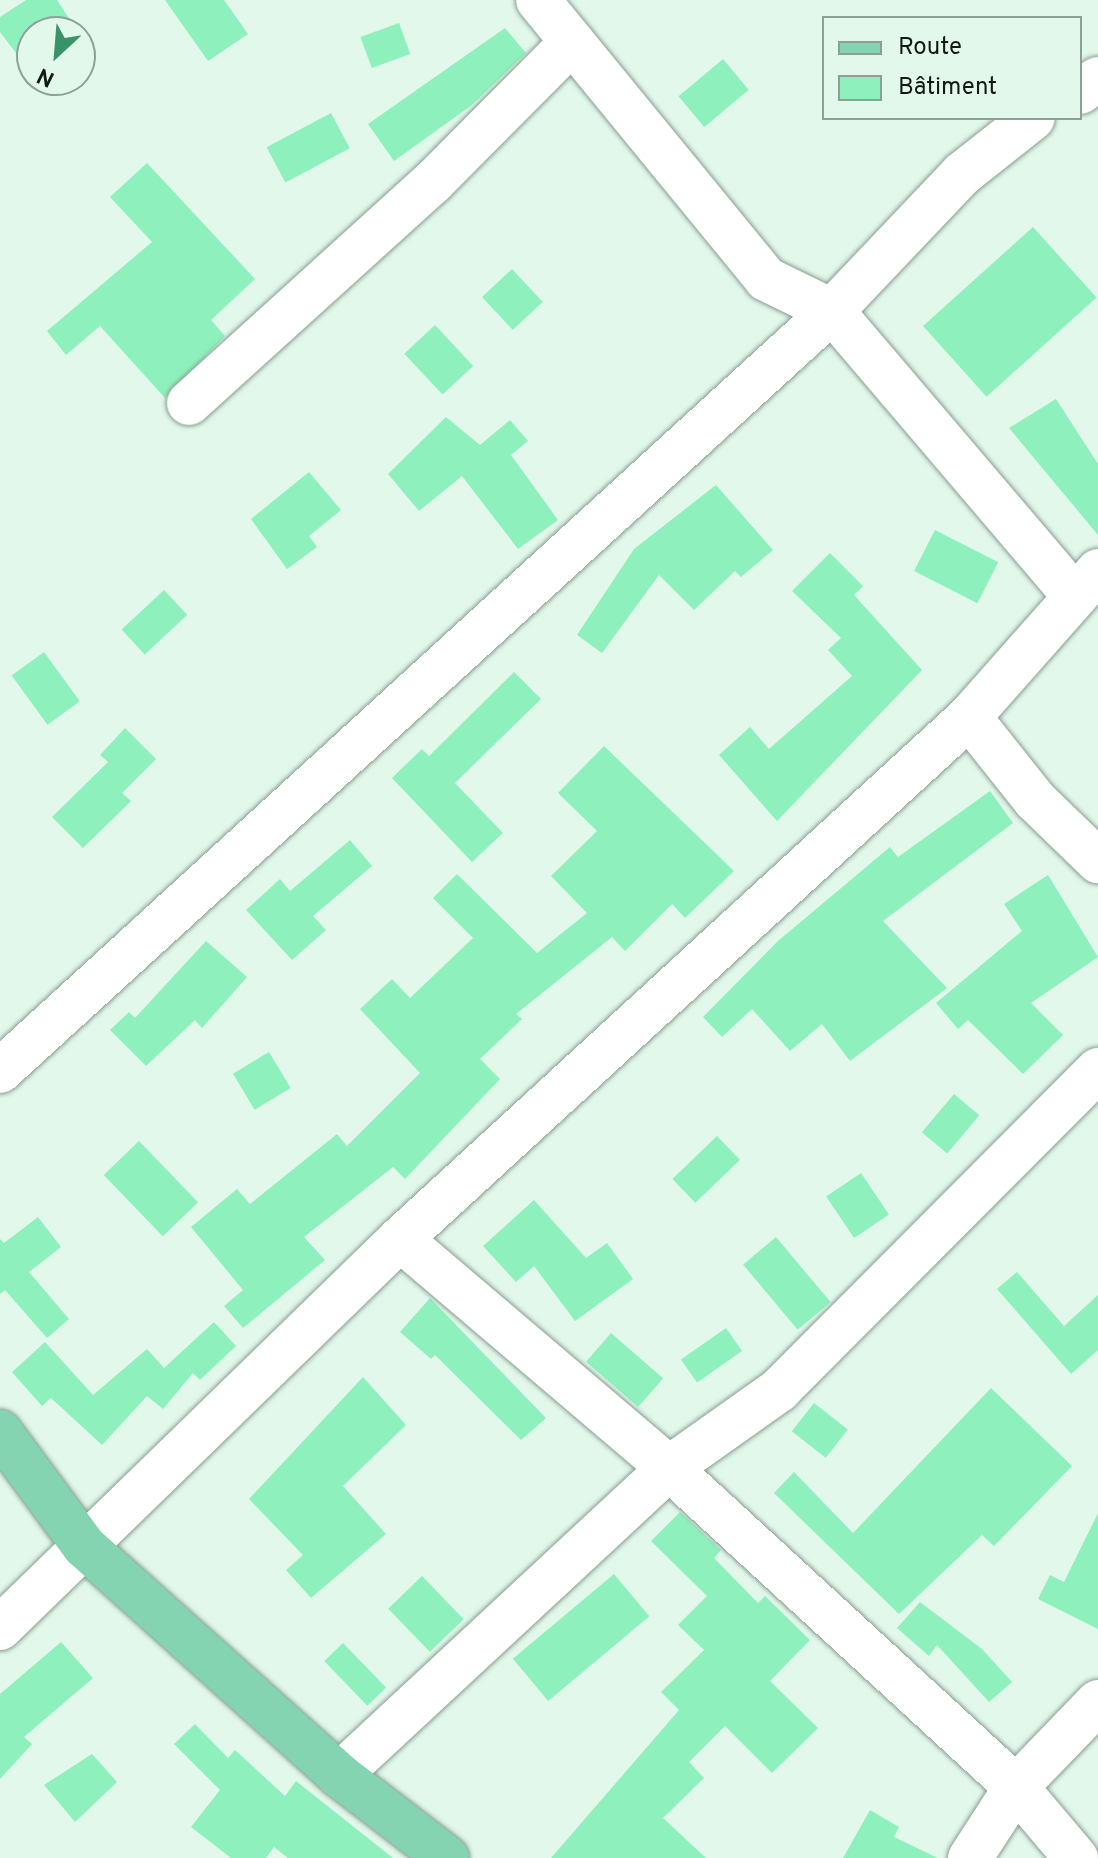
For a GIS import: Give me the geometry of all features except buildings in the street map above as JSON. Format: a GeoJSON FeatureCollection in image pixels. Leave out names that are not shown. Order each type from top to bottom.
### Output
{"type":"FeatureCollection","features":[{"type":"Feature","properties":{"kind":"main road"},"geometry":{"type":"LineString","coordinates":[[0,1432],[84,1546],[339,1775],[447,1858]]}},
{"type":"Feature","properties":{"kind":"street"},"geometry":{"type":"LineString","coordinates":[[0,1628],[400,1239],[969,717],[1086,582],[832,311],[766,279],[538,0]]}},
{"type":"Feature","properties":{"kind":"street"},"geometry":{"type":"LineString","coordinates":[[189,403],[432,183],[572,42]]}},
{"type":"Feature","properties":{"kind":"street"},"geometry":{"type":"LineString","coordinates":[[0,1071],[832,311],[962,174],[1030,120]]}},
{"type":"Feature","properties":{"kind":"street"},"geometry":{"type":"LineString","coordinates":[[969,717],[1035,800],[1098,861]]}},
{"type":"Feature","properties":{"kind":"street"},"geometry":{"type":"LineString","coordinates":[[339,1775],[669,1468],[779,1390],[1098,1070]]}},
{"type":"Feature","properties":{"kind":"street"},"geometry":{"type":"LineString","coordinates":[[400,1239],[669,1468],[1016,1787],[1076,1858]]}},
{"type":"Feature","properties":{"kind":"street"},"geometry":{"type":"LineString","coordinates":[[970,1858],[1016,1787],[1098,1702]]}}]}
